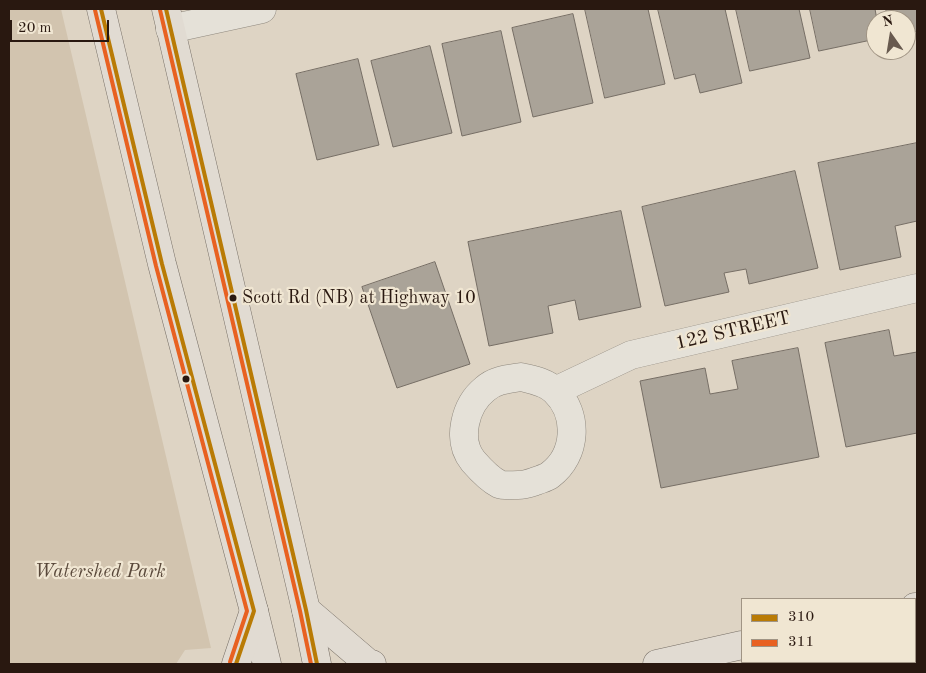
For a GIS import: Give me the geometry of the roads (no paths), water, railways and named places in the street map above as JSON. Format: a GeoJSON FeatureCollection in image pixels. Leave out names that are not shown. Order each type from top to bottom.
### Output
{"type":"FeatureCollection","features":[{"type":"Feature","properties":{"kind":"main road"},"geometry":{"type":"LineString","coordinates":[[101,9],[162,264],[267,664]]}},
{"type":"Feature","properties":{"kind":"main road"},"geometry":{"type":"LineString","coordinates":[[168,19],[317,664]]}},
{"type":"Feature","properties":{"kind":"main road"},"geometry":{"type":"LineString","coordinates":[[306,610],[368,663],[372,664]]}},
{"type":"Feature","properties":{"kind":"main road"},"geometry":{"type":"LineString","coordinates":[[236,664],[254,611]]}},
{"type":"Feature","properties":{"kind":"main road"},"geometry":{"type":"LineString","coordinates":[[657,664],[741,646]]}},
{"type":"Feature","properties":{"kind":"street"},"geometry":{"type":"LineString","coordinates":[[168,19],[262,9]]}},
{"type":"Feature","properties":{"kind":"street","name":"122 STREET"},"geometry":{"type":"LineString","coordinates":[[555,391],[631,355],[917,288]]}},
{"type":"Feature","properties":{"kind":"place","name":"Scott Rd (NB) at Highway 10"},"geometry":{"type":"Point","coordinates":[233,298]}},
{"type":"Feature","properties":{"kind":"park label","name":"Watershed Park"},"geometry":{"type":"Point","coordinates":[100,572]}}]}
